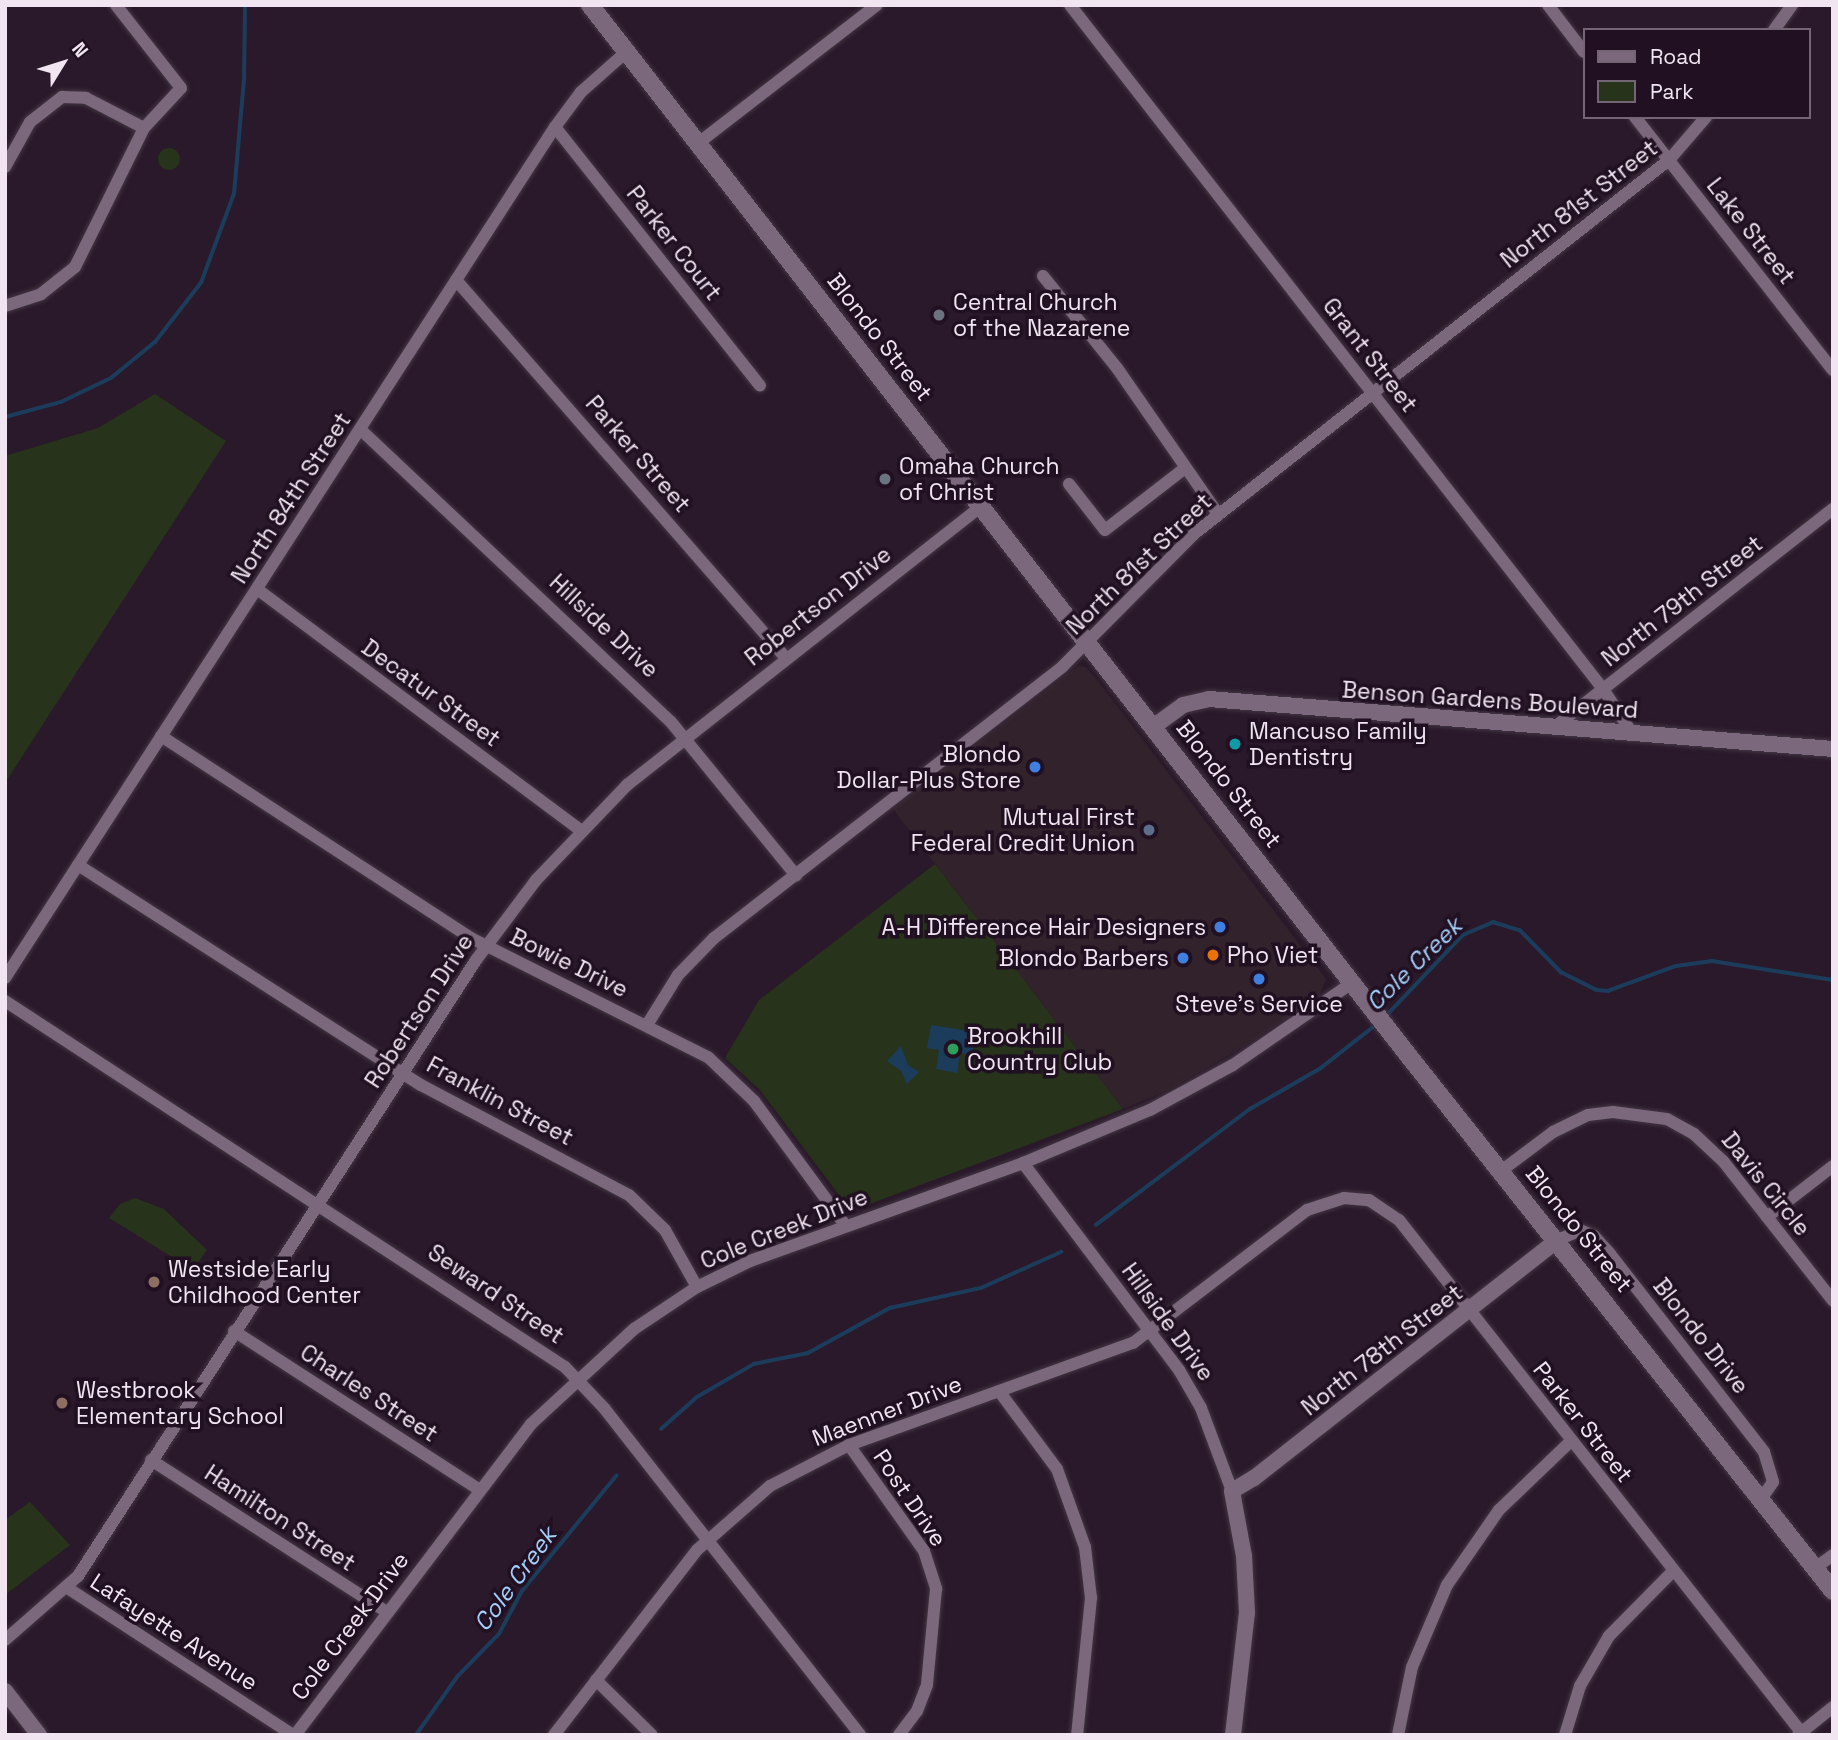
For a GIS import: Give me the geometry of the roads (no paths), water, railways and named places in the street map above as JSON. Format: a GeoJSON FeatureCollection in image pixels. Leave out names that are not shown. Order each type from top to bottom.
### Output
{"type":"FeatureCollection","features":[{"type":"Feature","properties":{"kind":"main road","name":"Blondo Street"},"geometry":{"type":"LineString","coordinates":[[590,5],[1395,1038],[1558,1240],[1833,1591]]}},
{"type":"Feature","properties":{"kind":"street"},"geometry":{"type":"LineString","coordinates":[[5,306],[41,293],[75,267],[144,128],[181,88],[116,5]]}},
{"type":"Feature","properties":{"kind":"street"},"geometry":{"type":"LineString","coordinates":[[697,144],[877,5]]}},
{"type":"Feature","properties":{"kind":"street","name":"Grant Street"},"geometry":{"type":"LineString","coordinates":[[1070,5],[1603,689],[1632,733]]}},
{"type":"Feature","properties":{"kind":"street"},"geometry":{"type":"LineString","coordinates":[[1548,5],[1582,49]]}},
{"type":"Feature","properties":{"kind":"street"},"geometry":{"type":"LineString","coordinates":[[1775,28],[1792,5]]}},
{"type":"Feature","properties":{"kind":"street","name":"North 84th Street"},"geometry":{"type":"LineString","coordinates":[[5,978],[555,127],[581,92],[626,52]]}},
{"type":"Feature","properties":{"kind":"street"},"geometry":{"type":"LineString","coordinates":[[5,167],[30,122],[62,97],[86,99],[144,128]]}},
{"type":"Feature","properties":{"kind":"street","name":"Lake Street"},"geometry":{"type":"LineString","coordinates":[[1637,119],[1833,370]]}},
{"type":"Feature","properties":{"kind":"street","name":"North 81st Street"},"geometry":{"type":"LineString","coordinates":[[647,1025],[671,984],[696,954],[1088,644],[1177,550],[1218,514],[1669,160],[1704,119]]}},
{"type":"Feature","properties":{"kind":"street","name":"Parker Court"},"geometry":{"type":"LineString","coordinates":[[555,127],[760,386]]}},
{"type":"Feature","properties":{"kind":"street"},"geometry":{"type":"LineString","coordinates":[[1043,276],[1117,368],[1184,469],[1218,514]]}},
{"type":"Feature","properties":{"kind":"street","name":"Parker Street"},"geometry":{"type":"LineString","coordinates":[[456,280],[785,657]]}},
{"type":"Feature","properties":{"kind":"street","name":"Hillside Drive"},"geometry":{"type":"LineString","coordinates":[[360,429],[686,737],[796,875]]}},
{"type":"Feature","properties":{"kind":"street"},"geometry":{"type":"LineString","coordinates":[[1069,484],[1105,530],[1184,469]]}},
{"type":"Feature","properties":{"kind":"street","name":"Robertson Drive"},"geometry":{"type":"LineString","coordinates":[[5,1640],[66,1587],[320,1204],[486,945],[580,830],[686,737],[785,657],[981,506]]}},
{"type":"Feature","properties":{"kind":"street","name":"North 79th Street"},"geometry":{"type":"LineString","coordinates":[[1556,726],[1833,509]]}},
{"type":"Feature","properties":{"kind":"street","name":"Decatur Street"},"geometry":{"type":"LineString","coordinates":[[257,589],[580,830]]}},
{"type":"Feature","properties":{"kind":"street","name":"Benson Gardens Boulevard"},"geometry":{"type":"LineString","coordinates":[[1153,727],[1184,705],[1209,699],[1833,749]]}},
{"type":"Feature","properties":{"kind":"street","name":"Bowie Drive"},"geometry":{"type":"LineString","coordinates":[[161,736],[486,945],[708,1058],[741,1086],[845,1225]]}},
{"type":"Feature","properties":{"kind":"street","name":"Franklin Street"},"geometry":{"type":"LineString","coordinates":[[79,865],[403,1074],[629,1195],[665,1230],[697,1287]]}},
{"type":"Feature","properties":{"kind":"street","name":"Cole Creek Drive"},"geometry":{"type":"LineString","coordinates":[[294,1735],[531,1424],[576,1378],[635,1329],[697,1287],[845,1225],[1023,1163],[1129,1120],[1199,1085],[1269,1043],[1352,983]]}},
{"type":"Feature","properties":{"kind":"street","name":"Seward Street"},"geometry":{"type":"LineString","coordinates":[[5,1001],[532,1341],[576,1378],[860,1735]]}},
{"type":"Feature","properties":{"kind":"street","name":"Davis Circle"},"geometry":{"type":"LineString","coordinates":[[1501,1171],[1576,1119],[1613,1111],[1654,1116],[1681,1126],[1705,1142],[1833,1301]]}},
{"type":"Feature","properties":{"kind":"street","name":"Hillside Drive"},"geometry":{"type":"LineString","coordinates":[[1023,1163],[1035,1185],[1151,1331],[1201,1408],[1232,1491],[1244,1556],[1247,1613],[1233,1735]]}},
{"type":"Feature","properties":{"kind":"street"},"geometry":{"type":"LineString","coordinates":[[1767,1217],[1833,1166]]}},
{"type":"Feature","properties":{"kind":"street","name":"Parker Street"},"geometry":{"type":"LineString","coordinates":[[1303,1214],[1343,1198],[1381,1205],[1399,1220],[1799,1733]]}},
{"type":"Feature","properties":{"kind":"street","name":"Maenner Drive"},"geometry":{"type":"LineString","coordinates":[[554,1735],[707,1540],[770,1486],[849,1445],[1133,1343],[1303,1214]]}},
{"type":"Feature","properties":{"kind":"street","name":"Blondo Drive"},"geometry":{"type":"LineString","coordinates":[[1558,1240],[1580,1230],[1594,1236],[1610,1254],[1764,1452],[1773,1482],[1761,1499]]}},
{"type":"Feature","properties":{"kind":"street","name":"North 78th Street"},"geometry":{"type":"LineString","coordinates":[[1232,1491],[1254,1478],[1558,1240]]}},
{"type":"Feature","properties":{"kind":"street","name":"Charles Street"},"geometry":{"type":"LineString","coordinates":[[234,1331],[480,1490]]}},
{"type":"Feature","properties":{"kind":"street"},"geometry":{"type":"LineString","coordinates":[[999,1391],[1056,1469],[1085,1547],[1091,1598],[1076,1735]]}},
{"type":"Feature","properties":{"kind":"street"},"geometry":{"type":"LineString","coordinates":[[1398,1735],[1412,1667],[1447,1585],[1499,1510],[1572,1441]]}},
{"type":"Feature","properties":{"kind":"street","name":"Post Drive"},"geometry":{"type":"LineString","coordinates":[[849,1445],[925,1550],[936,1589],[927,1685],[917,1711],[899,1735]]}},
{"type":"Feature","properties":{"kind":"street","name":"Hamilton Street"},"geometry":{"type":"LineString","coordinates":[[151,1460],[387,1612]]}},
{"type":"Feature","properties":{"kind":"street"},"geometry":{"type":"LineString","coordinates":[[1815,1568],[1833,1555]]}},
{"type":"Feature","properties":{"kind":"street"},"geometry":{"type":"LineString","coordinates":[[1565,1735],[1580,1686],[1609,1636],[1673,1571]]}},
{"type":"Feature","properties":{"kind":"street","name":"Lafayette Avenue"},"geometry":{"type":"LineString","coordinates":[[66,1587],[294,1735]]}},
{"type":"Feature","properties":{"kind":"street"},"geometry":{"type":"LineString","coordinates":[[596,1680],[652,1735]]}},
{"type":"Feature","properties":{"kind":"street"},"geometry":{"type":"LineString","coordinates":[[5,1691],[39,1735]]}},
{"type":"Feature","properties":{"kind":"street"},"geometry":{"type":"LineString","coordinates":[[1799,1733],[1833,1707]]}},
{"type":"Feature","properties":{"kind":"water","name":"Brookhill Country Club"},"geometry":{"type":"Polygon","coordinates":[[[931,1025],[976,1032],[972,1055],[960,1053],[957,1073],[936,1069],[939,1050],[927,1048],[931,1025]]]}},
{"type":"Feature","properties":{"kind":"water","name":"Brookhill Country Club"},"geometry":{"type":"Polygon","coordinates":[[[901,1046],[908,1065],[919,1072],[907,1084],[901,1071],[887,1061],[901,1046]]]}},
{"type":"Feature","properties":{"kind":"waterway"},"geometry":{"type":"LineString","coordinates":[[5,417],[61,402],[111,378],[155,342],[201,283],[234,194],[244,80],[245,5]]}},
{"type":"Feature","properties":{"kind":"waterway","name":"Cole Creek"},"geometry":{"type":"LineString","coordinates":[[1386,1016],[1463,935],[1493,922],[1520,930],[1561,972],[1597,990],[1608,991],[1676,966],[1712,961],[1833,980]]}},
{"type":"Feature","properties":{"kind":"waterway","name":"Cole Creek"},"geometry":{"type":"LineString","coordinates":[[1096,1225],[1250,1109],[1321,1068],[1377,1024]]}},
{"type":"Feature","properties":{"kind":"waterway","name":"Cole Creek"},"geometry":{"type":"LineString","coordinates":[[661,1429],[697,1397],[754,1364],[808,1353],[890,1308],[981,1288],[1061,1252]]}},
{"type":"Feature","properties":{"kind":"waterway","name":"Cole Creek"},"geometry":{"type":"LineString","coordinates":[[416,1735],[457,1677],[499,1634],[522,1591],[616,1476]]}},
{"type":"Feature","properties":{"kind":"place","name":"Central Church of the Nazarene"},"geometry":{"type":"Point","coordinates":[939,315]}},
{"type":"Feature","properties":{"kind":"place","name":"Omaha Church of Christ"},"geometry":{"type":"Point","coordinates":[885,479]}},
{"type":"Feature","properties":{"kind":"place","name":"Mancuso Family Dentistry"},"geometry":{"type":"Point","coordinates":[1235,744]}},
{"type":"Feature","properties":{"kind":"place","name":"Blondo Dollar-Plus Store"},"geometry":{"type":"Point","coordinates":[1035,767]}},
{"type":"Feature","properties":{"kind":"place","name":"Mutual First Federal Credit Union"},"geometry":{"type":"Point","coordinates":[1149,830]}},
{"type":"Feature","properties":{"kind":"place","name":"A-H Difference Hair Designers"},"geometry":{"type":"Point","coordinates":[1220,927]}},
{"type":"Feature","properties":{"kind":"place","name":"Pho Viet"},"geometry":{"type":"Point","coordinates":[1213,955]}},
{"type":"Feature","properties":{"kind":"place","name":"Blondo Barbers"},"geometry":{"type":"Point","coordinates":[1183,958]}},
{"type":"Feature","properties":{"kind":"place","name":"Steve's Service"},"geometry":{"type":"Point","coordinates":[1259,979]}},
{"type":"Feature","properties":{"kind":"place","name":"Brookhill Country Club"},"geometry":{"type":"Point","coordinates":[953,1049]}},
{"type":"Feature","properties":{"kind":"place","name":"Westside Early Childhood Center"},"geometry":{"type":"Point","coordinates":[154,1282]}},
{"type":"Feature","properties":{"kind":"place","name":"Westbrook Elementary School"},"geometry":{"type":"Point","coordinates":[62,1403]}}]}
